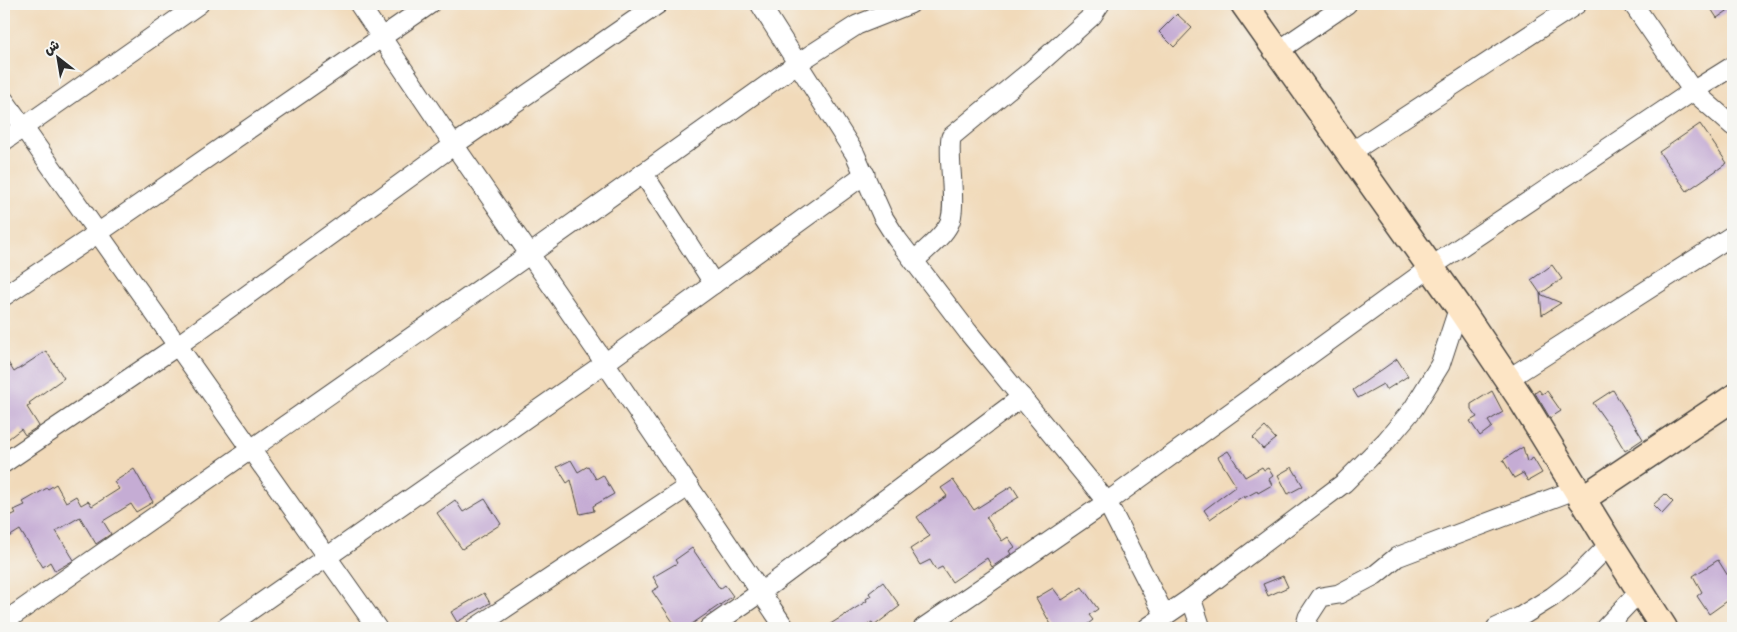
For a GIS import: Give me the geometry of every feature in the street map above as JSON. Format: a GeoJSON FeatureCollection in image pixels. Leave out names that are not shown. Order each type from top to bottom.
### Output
{"type":"FeatureCollection","features":[{"type":"Feature","properties":{"kind":"main road"},"geometry":{"type":"LineString","coordinates":[[1244,4],[1460,307],[1508,379],[1664,628]]}},
{"type":"Feature","properties":{"kind":"main road"},"geometry":{"type":"LineString","coordinates":[[1580,494],[1733,398]]}},
{"type":"Feature","properties":{"kind":"street"},"geometry":{"type":"LineString","coordinates":[[4,141],[199,4]]}},
{"type":"Feature","properties":{"kind":"street"},"geometry":{"type":"LineString","coordinates":[[359,4],[785,628]]}},
{"type":"Feature","properties":{"kind":"street"},"geometry":{"type":"LineString","coordinates":[[4,296],[430,4]]}},
{"type":"Feature","properties":{"kind":"street"},"geometry":{"type":"LineString","coordinates":[[4,463],[177,346],[454,145],[658,4]]}},
{"type":"Feature","properties":{"kind":"street"},"geometry":{"type":"LineString","coordinates":[[760,4],[855,154],[883,217],[968,332],[1107,502],[1165,616]]}},
{"type":"Feature","properties":{"kind":"street"},"geometry":{"type":"LineString","coordinates":[[4,622],[249,448],[530,254],[798,62],[857,25],[910,4]]}},
{"type":"Feature","properties":{"kind":"street"},"geometry":{"type":"LineString","coordinates":[[914,261],[950,223],[952,209],[951,137],[1033,70],[1092,16],[1100,4]]}},
{"type":"Feature","properties":{"kind":"street"},"geometry":{"type":"LineString","coordinates":[[1278,52],[1347,4]]}},
{"type":"Feature","properties":{"kind":"street"},"geometry":{"type":"LineString","coordinates":[[1350,153],[1577,4]]}},
{"type":"Feature","properties":{"kind":"street"},"geometry":{"type":"LineString","coordinates":[[1633,4],[1692,91],[1733,126]]}},
{"type":"Feature","properties":{"kind":"street"},"geometry":{"type":"LineString","coordinates":[[923,628],[1107,502],[1432,268],[1692,91],[1733,66]]}},
{"type":"Feature","properties":{"kind":"street"},"geometry":{"type":"LineString","coordinates":[[4,100],[377,628]]}},
{"type":"Feature","properties":{"kind":"street"},"geometry":{"type":"LineString","coordinates":[[643,173],[714,284]]}},
{"type":"Feature","properties":{"kind":"street"},"geometry":{"type":"LineString","coordinates":[[225,628],[605,363],[865,174]]}},
{"type":"Feature","properties":{"kind":"street"},"geometry":{"type":"LineString","coordinates":[[1508,379],[1733,234]]}},
{"type":"Feature","properties":{"kind":"street"},"geometry":{"type":"LineString","coordinates":[[1147,628],[1191,598],[1344,483],[1386,441],[1413,408],[1440,365],[1460,307]]}},
{"type":"Feature","properties":{"kind":"street"},"geometry":{"type":"LineString","coordinates":[[709,628],[761,592],[1022,398]]}},
{"type":"Feature","properties":{"kind":"street"},"geometry":{"type":"LineString","coordinates":[[475,628],[689,486]]}},
{"type":"Feature","properties":{"kind":"street"},"geometry":{"type":"LineString","coordinates":[[1304,628],[1308,617],[1321,597],[1339,594],[1376,575],[1398,557],[1580,494]]}},
{"type":"Feature","properties":{"kind":"street"},"geometry":{"type":"LineString","coordinates":[[1496,628],[1520,617],[1552,597],[1574,580],[1610,544]]}},
{"type":"Feature","properties":{"kind":"street"},"geometry":{"type":"LineString","coordinates":[[1605,628],[1640,591]]}},
{"type":"Feature","properties":{"kind":"street"},"geometry":{"type":"LineString","coordinates":[[1191,598],[1201,628]]}},
{"type":"Feature","properties":{"kind":"building"},"geometry":{"type":"Polygon","coordinates":[[[1708,4],[1733,4],[1733,7],[1717,18],[1708,4]]]}},
{"type":"Feature","properties":{"kind":"building"},"geometry":{"type":"Polygon","coordinates":[[[1177,14],[1192,28],[1174,47],[1159,32],[1177,14]]]}},
{"type":"Feature","properties":{"kind":"building"},"geometry":{"type":"Polygon","coordinates":[[[1700,124],[1727,163],[1687,191],[1659,152],[1700,124]]]}},
{"type":"Feature","properties":{"kind":"building"},"geometry":{"type":"Polygon","coordinates":[[[1552,265],[1562,279],[1540,294],[1531,280],[1552,265]]]}},
{"type":"Feature","properties":{"kind":"building"},"geometry":{"type":"Polygon","coordinates":[[[1540,294],[1561,303],[1542,315],[1540,294]]]}},
{"type":"Feature","properties":{"kind":"building"},"geometry":{"type":"Polygon","coordinates":[[[46,351],[64,378],[29,403],[31,405],[27,407],[39,426],[25,435],[21,429],[4,442],[4,356],[14,372],[46,351]]]}},
{"type":"Feature","properties":{"kind":"building"},"geometry":{"type":"Polygon","coordinates":[[[1397,359],[1408,376],[1386,390],[1383,384],[1358,398],[1353,390],[1397,359]]]}},
{"type":"Feature","properties":{"kind":"building"},"geometry":{"type":"Polygon","coordinates":[[[1539,390],[1542,394],[1547,391],[1561,411],[1550,418],[1535,393],[1539,390]]]}},
{"type":"Feature","properties":{"kind":"building"},"geometry":{"type":"Polygon","coordinates":[[[1613,390],[1643,439],[1625,451],[1609,424],[1593,403],[1613,390]]]}},
{"type":"Feature","properties":{"kind":"building"},"geometry":{"type":"Polygon","coordinates":[[[1492,391],[1503,412],[1488,421],[1492,427],[1480,436],[1470,421],[1477,417],[1471,409],[1471,404],[1492,391]]]}},
{"type":"Feature","properties":{"kind":"building"},"geometry":{"type":"Polygon","coordinates":[[[1265,427],[1276,439],[1263,449],[1253,438],[1265,427]]]}},
{"type":"Feature","properties":{"kind":"building"},"geometry":{"type":"Polygon","coordinates":[[[1523,447],[1527,462],[1533,458],[1542,473],[1528,481],[1523,473],[1514,478],[1503,460],[1523,447]]]}},
{"type":"Feature","properties":{"kind":"building"},"geometry":{"type":"Polygon","coordinates":[[[1228,451],[1245,477],[1262,467],[1264,470],[1268,468],[1273,476],[1269,479],[1272,485],[1258,493],[1257,491],[1244,498],[1243,496],[1210,519],[1204,510],[1236,486],[1218,457],[1228,451]]]}},
{"type":"Feature","properties":{"kind":"building"},"geometry":{"type":"Polygon","coordinates":[[[571,460],[578,472],[588,466],[596,479],[603,475],[614,494],[593,506],[594,511],[580,514],[571,480],[567,483],[557,467],[571,460]]]}},
{"type":"Feature","properties":{"kind":"building"},"geometry":{"type":"Polygon","coordinates":[[[1292,467],[1303,486],[1288,494],[1278,475],[1292,467]]]}},
{"type":"Feature","properties":{"kind":"building"},"geometry":{"type":"Polygon","coordinates":[[[134,469],[153,502],[136,512],[131,504],[103,521],[111,534],[96,544],[80,517],[56,531],[74,560],[55,571],[50,562],[43,567],[20,530],[4,540],[4,519],[16,513],[14,510],[25,505],[23,502],[47,488],[56,484],[66,502],[76,496],[81,505],[88,501],[92,506],[119,489],[114,482],[134,469]]]}},
{"type":"Feature","properties":{"kind":"building"},"geometry":{"type":"Polygon","coordinates":[[[953,480],[974,510],[1012,486],[1019,497],[986,517],[1002,541],[1008,537],[1015,547],[1009,551],[1011,554],[992,567],[987,558],[952,582],[942,567],[936,570],[930,560],[920,565],[910,549],[930,536],[917,517],[947,496],[941,488],[953,480]]]}},
{"type":"Feature","properties":{"kind":"building"},"geometry":{"type":"Polygon","coordinates":[[[1665,494],[1673,502],[1662,514],[1653,505],[1665,494]]]}},
{"type":"Feature","properties":{"kind":"building"},"geometry":{"type":"Polygon","coordinates":[[[485,499],[501,524],[462,549],[437,513],[455,500],[463,512],[485,499]]]}},
{"type":"Feature","properties":{"kind":"building"},"geometry":{"type":"Polygon","coordinates":[[[692,548],[720,589],[725,585],[733,596],[686,628],[677,628],[652,591],[659,587],[653,577],[677,563],[675,560],[692,548]]]}},
{"type":"Feature","properties":{"kind":"building"},"geometry":{"type":"Polygon","coordinates":[[[1718,560],[1733,584],[1733,597],[1709,614],[1697,596],[1702,592],[1693,576],[1718,560]]]}},
{"type":"Feature","properties":{"kind":"building"},"geometry":{"type":"Polygon","coordinates":[[[1283,576],[1288,587],[1268,596],[1263,584],[1283,576]]]}},
{"type":"Feature","properties":{"kind":"building"},"geometry":{"type":"Polygon","coordinates":[[[883,582],[900,606],[874,626],[872,622],[862,628],[824,628],[867,601],[866,599],[871,596],[869,593],[883,582]]]}},
{"type":"Feature","properties":{"kind":"building"},"geometry":{"type":"Polygon","coordinates":[[[1082,587],[1098,609],[1089,615],[1093,620],[1083,628],[1053,628],[1036,598],[1053,588],[1062,600],[1082,587]]]}},
{"type":"Feature","properties":{"kind":"building"},"geometry":{"type":"Polygon","coordinates":[[[484,593],[490,603],[457,622],[451,612],[484,593]]]}}]}
